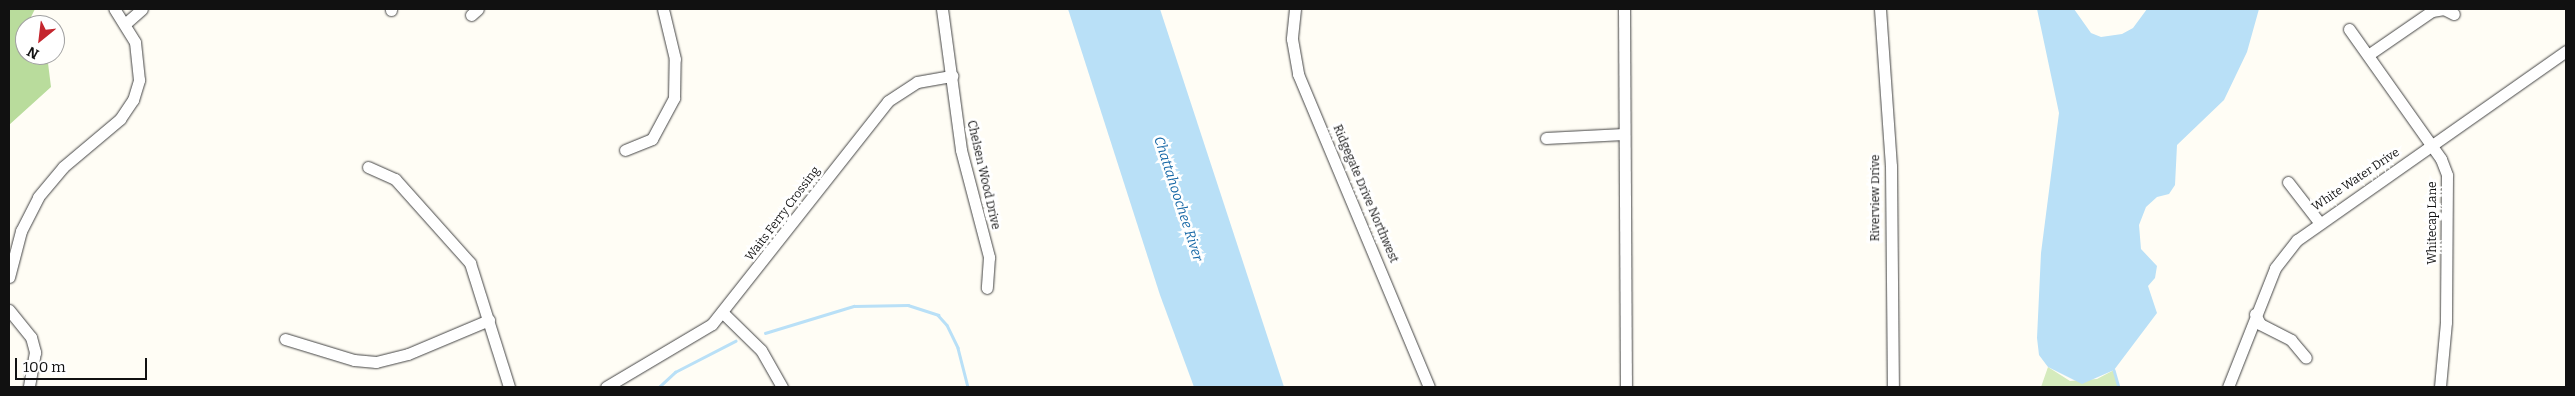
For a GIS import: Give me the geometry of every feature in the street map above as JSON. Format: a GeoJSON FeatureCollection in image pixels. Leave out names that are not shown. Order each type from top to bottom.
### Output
{"type":"FeatureCollection","features":[{"type":"Feature","properties":{"kind":"street"},"geometry":{"type":"LineString","coordinates":[[9,277],[21,231],[38,196],[63,167],[120,119],[133,100],[139,61],[126,23],[114,9]]}},
{"type":"Feature","properties":{"kind":"street"},"geometry":{"type":"LineString","coordinates":[[126,23],[142,9]]}},
{"type":"Feature","properties":{"kind":"street"},"geometry":{"type":"LineString","coordinates":[[625,150],[652,139],[674,98],[676,66],[663,9]]}},
{"type":"Feature","properties":{"kind":"street","name":"Chelsen Wood Drive"},"geometry":{"type":"LineString","coordinates":[[942,9],[961,150],[989,257],[987,288]]}},
{"type":"Feature","properties":{"kind":"street","name":"Ridgegate Drive Northwest"},"geometry":{"type":"LineString","coordinates":[[1295,9],[1292,39],[1298,74],[1429,387]]}},
{"type":"Feature","properties":{"kind":"street"},"geometry":{"type":"LineString","coordinates":[[1624,9],[1623,134],[1626,387]]}},
{"type":"Feature","properties":{"kind":"street","name":"Riverview Drive"},"geometry":{"type":"LineString","coordinates":[[1880,9],[1890,158],[1893,387]]}},
{"type":"Feature","properties":{"kind":"street"},"geometry":{"type":"LineString","coordinates":[[2368,55],[2432,11],[2444,10],[2454,14]]}},
{"type":"Feature","properties":{"kind":"street","name":"Whitecap Lane"},"geometry":{"type":"LineString","coordinates":[[2349,30],[2431,146],[2447,175],[2446,322],[2440,387]]}},
{"type":"Feature","properties":{"kind":"street","name":"White Water Drive"},"geometry":{"type":"LineString","coordinates":[[2228,387],[2255,314],[2286,253],[2319,222],[2566,51]]}},
{"type":"Feature","properties":{"kind":"street","name":"Waits Ferry Crossing"},"geometry":{"type":"LineString","coordinates":[[606,387],[632,374],[712,324],[888,101],[916,82],[952,76]]}},
{"type":"Feature","properties":{"kind":"street"},"geometry":{"type":"LineString","coordinates":[[1546,138],[1623,134]]}},
{"type":"Feature","properties":{"kind":"street"},"geometry":{"type":"LineString","coordinates":[[368,167],[395,179],[461,250],[476,277],[509,386]]}},
{"type":"Feature","properties":{"kind":"street"},"geometry":{"type":"LineString","coordinates":[[2288,182],[2319,222]]}},
{"type":"Feature","properties":{"kind":"street"},"geometry":{"type":"LineString","coordinates":[[9,310],[31,337],[35,352],[29,387]]}},
{"type":"Feature","properties":{"kind":"street"},"geometry":{"type":"LineString","coordinates":[[722,312],[760,350],[782,387]]}},
{"type":"Feature","properties":{"kind":"street"},"geometry":{"type":"LineString","coordinates":[[2255,314],[2260,324],[2290,340],[2306,358]]}},
{"type":"Feature","properties":{"kind":"street"},"geometry":{"type":"LineString","coordinates":[[285,339],[354,360],[376,362],[408,354],[489,320]]}},
{"type":"Feature","properties":{"kind":"street","name":"Waits Ferry Crossing"},"geometry":{"type":"LineString","coordinates":[[617,387],[632,374]]}},
{"type":"Feature","properties":{"kind":"green space"},"geometry":{"type":"Polygon","coordinates":[[[9,9],[35,9],[32,15],[15,15],[15,65],[48,65],[51,87],[9,125],[9,9]]]}},
{"type":"Feature","properties":{"kind":"green space"},"geometry":{"type":"Polygon","coordinates":[[[2048,367],[2070,381],[2097,379],[2114,370],[2119,387],[2041,387],[2048,367]]]}},
{"type":"Feature","properties":{"kind":"water","name":"Chattahoochee River"},"geometry":{"type":"Polygon","coordinates":[[[1068,9],[1160,9],[1284,387],[1194,387],[1160,295],[1068,9]]]}},
{"type":"Feature","properties":{"kind":"water"},"geometry":{"type":"Polygon","coordinates":[[[2037,9],[2074,9],[2091,33],[2101,37],[2122,34],[2133,28],[2147,9],[2259,9],[2247,52],[2224,100],[2177,145],[2175,185],[2169,194],[2157,197],[2146,207],[2139,225],[2141,249],[2157,266],[2155,278],[2148,286],[2157,313],[2114,370],[2082,384],[2048,367],[2039,355],[2037,338],[2041,253],[2059,113],[2037,9]]]}},
{"type":"Feature","properties":{"kind":"waterway"},"geometry":{"type":"LineString","coordinates":[[765,333],[854,306],[908,305],[938,315],[947,325],[958,348],[968,387]]}},
{"type":"Feature","properties":{"kind":"waterway"},"geometry":{"type":"LineString","coordinates":[[659,387],[675,372],[735,341]]}},
{"type":"Feature","properties":{"kind":"waterway"},"geometry":{"type":"LineString","coordinates":[[2114,370],[2119,387]]}}]}
